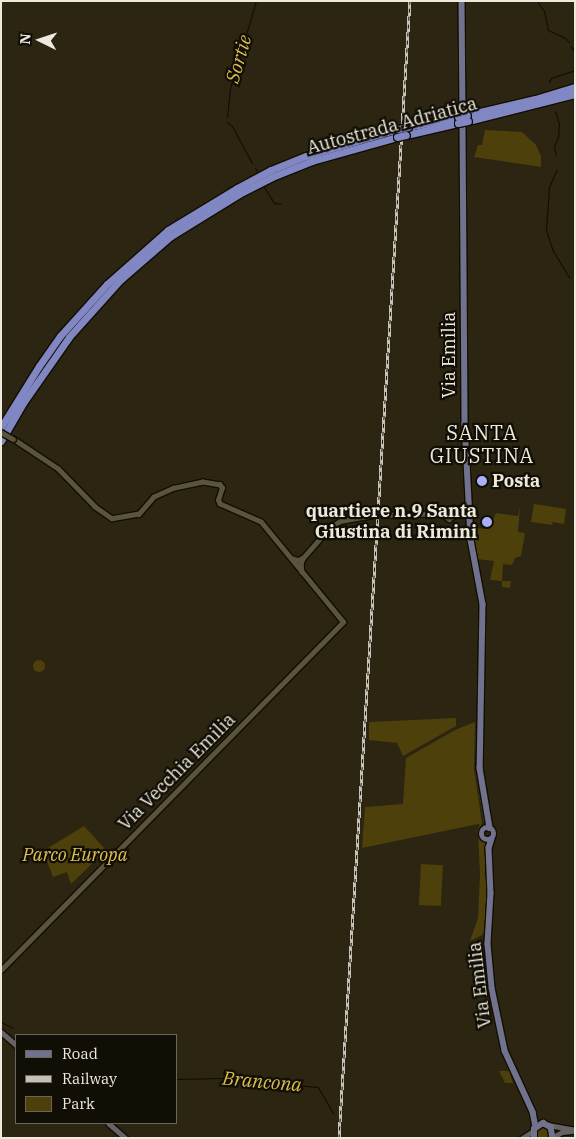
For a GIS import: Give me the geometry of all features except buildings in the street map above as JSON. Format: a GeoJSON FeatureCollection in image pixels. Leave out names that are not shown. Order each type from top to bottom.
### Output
{"type":"FeatureCollection","features":[{"type":"Feature","properties":{"kind":"highway","name":"Autostrada Adriatica"},"geometry":{"type":"LineString","coordinates":[[1,427],[38,366],[60,336],[107,284],[168,230],[229,192],[271,170],[406,135],[575,87]]}},
{"type":"Feature","properties":{"kind":"highway","name":"Autostrada Adriatica"},"geometry":{"type":"LineString","coordinates":[[1,441],[23,403],[54,357],[92,309],[120,280],[172,236],[240,194],[309,159],[408,126],[463,119],[575,94]]}},
{"type":"Feature","properties":{"kind":"main road","name":"Via Emilia"},"geometry":{"type":"LineString","coordinates":[[462,1],[465,424],[471,540],[483,611],[480,768],[487,821],[487,829],[482,834],[489,848]]}},
{"type":"Feature","properties":{"kind":"main road","name":"Via Emilia"},"geometry":{"type":"LineString","coordinates":[[487,829],[494,833],[489,848],[491,893],[488,944],[492,988],[505,1051],[534,1112],[553,1130],[553,1137]]}},
{"type":"Feature","properties":{"kind":"main road"},"geometry":{"type":"LineString","coordinates":[[484,839],[492,839]]}},
{"type":"Feature","properties":{"kind":"main road"},"geometry":{"type":"LineString","coordinates":[[1,1032],[15,1044]]}},
{"type":"Feature","properties":{"kind":"main road","name":"Via Emilia"},"geometry":{"type":"LineString","coordinates":[[533,1133],[534,1112]]}},
{"type":"Feature","properties":{"kind":"main road"},"geometry":{"type":"LineString","coordinates":[[109,1124],[125,1138]]}},
{"type":"Feature","properties":{"kind":"main road"},"geometry":{"type":"LineString","coordinates":[[522,1138],[546,1124],[575,1130]]}},
{"type":"Feature","properties":{"kind":"main road"},"geometry":{"type":"LineString","coordinates":[[553,1137],[562,1132],[575,1130]]}},
{"type":"Feature","properties":{"kind":"street"},"geometry":{"type":"LineString","coordinates":[[1,432],[58,469],[95,507],[112,519],[138,514],[160,493],[188,484],[217,483],[222,488],[218,500],[220,504],[261,522],[290,558],[299,562],[329,528],[340,521],[374,515]]}},
{"type":"Feature","properties":{"kind":"street"},"geometry":{"type":"LineString","coordinates":[[383,515],[440,513],[450,515],[459,513],[470,505]]}},
{"type":"Feature","properties":{"kind":"street","name":"Via Vecchia Emilia"},"geometry":{"type":"LineString","coordinates":[[1,970],[264,705],[308,656],[343,622],[302,573],[299,562]]}},
{"type":"Feature","properties":{"kind":"green space"},"geometry":{"type":"Polygon","coordinates":[[[485,130],[522,132],[536,145],[541,156],[541,167],[474,157],[478,145],[482,145],[485,130]]]}},
{"type":"Feature","properties":{"kind":"green space"},"geometry":{"type":"Polygon","coordinates":[[[534,504],[566,509],[564,524],[553,522],[552,525],[531,522],[534,504]]]}},
{"type":"Feature","properties":{"kind":"green space"},"geometry":{"type":"Polygon","coordinates":[[[520,506],[518,532],[525,533],[521,556],[515,558],[512,565],[503,564],[502,581],[490,580],[494,561],[476,559],[473,528],[489,529],[496,513],[518,516],[520,506]]]}},
{"type":"Feature","properties":{"kind":"green space"},"geometry":{"type":"Polygon","coordinates":[[[502,581],[511,581],[510,588],[502,587],[502,581]]]}},
{"type":"Feature","properties":{"kind":"green space"},"geometry":{"type":"Polygon","coordinates":[[[37,660],[41,660],[45,666],[41,672],[37,672],[33,668],[33,664],[37,660]]]}},
{"type":"Feature","properties":{"kind":"green space"},"geometry":{"type":"Polygon","coordinates":[[[456,718],[456,726],[403,756],[397,743],[369,740],[369,722],[456,718]]]}},
{"type":"Feature","properties":{"kind":"green space"},"geometry":{"type":"Polygon","coordinates":[[[477,721],[478,775],[485,817],[484,825],[479,834],[487,847],[486,873],[483,874],[486,874],[489,882],[487,924],[482,935],[470,941],[478,918],[480,874],[478,833],[484,823],[476,774],[477,721]]]}},
{"type":"Feature","properties":{"kind":"green space"},"geometry":{"type":"Polygon","coordinates":[[[475,722],[474,769],[482,823],[477,833],[480,825],[478,824],[362,848],[365,807],[403,804],[406,758],[455,730],[475,722]]]}},
{"type":"Feature","properties":{"kind":"green space","name":"Parco Europa"},"geometry":{"type":"Polygon","coordinates":[[[84,826],[106,850],[71,884],[67,872],[53,877],[43,851],[84,826]]]}},
{"type":"Feature","properties":{"kind":"green space"},"geometry":{"type":"Polygon","coordinates":[[[421,864],[443,865],[441,906],[419,905],[421,864]]]}},
{"type":"Feature","properties":{"kind":"green space"},"geometry":{"type":"Polygon","coordinates":[[[499,1071],[509,1071],[513,1083],[505,1083],[499,1071]]]}},
{"type":"Feature","properties":{"kind":"green space"},"geometry":{"type":"Polygon","coordinates":[[[541,1125],[549,1127],[551,1138],[536,1138],[536,1131],[541,1125]]]}},
{"type":"Feature","properties":{"kind":"waterway","name":"Sortie"},"geometry":{"type":"LineString","coordinates":[[227,117],[230,88],[256,1]]}},
{"type":"Feature","properties":{"kind":"waterway"},"geometry":{"type":"LineString","coordinates":[[537,1],[544,11],[548,30],[569,42]]}},
{"type":"Feature","properties":{"kind":"waterway"},"geometry":{"type":"LineString","coordinates":[[571,46],[575,53]]}},
{"type":"Feature","properties":{"kind":"waterway"},"geometry":{"type":"LineString","coordinates":[[549,82],[551,78],[575,70]]}},
{"type":"Feature","properties":{"kind":"waterway"},"geometry":{"type":"LineString","coordinates":[[555,111],[559,123],[558,137],[554,146],[556,155]]}},
{"type":"Feature","properties":{"kind":"waterway","name":"Sortie"},"geometry":{"type":"LineString","coordinates":[[227,122],[232,126],[252,163]]}},
{"type":"Feature","properties":{"kind":"waterway"},"geometry":{"type":"LineString","coordinates":[[557,169],[549,187],[546,230],[552,249],[569,277]]}},
{"type":"Feature","properties":{"kind":"waterway","name":"Sortie"},"geometry":{"type":"LineString","coordinates":[[264,187],[274,203],[281,204]]}},
{"type":"Feature","properties":{"kind":"waterway","name":"Brancona"},"geometry":{"type":"LineString","coordinates":[[1,1022],[13,1028]]}},
{"type":"Feature","properties":{"kind":"waterway","name":"Brancona"},"geometry":{"type":"LineString","coordinates":[[178,1079],[221,1078],[318,1087],[333,1113]]}},
{"type":"Feature","properties":{"kind":"railway"},"geometry":{"type":"LineString","coordinates":[[339,1138],[410,1]]}},
{"type":"Feature","properties":{"kind":"place","name":"Posta"},"geometry":{"type":"Point","coordinates":[482,481]}},
{"type":"Feature","properties":{"kind":"place","name":"quartiere n.9 Santa Giustina di Rimini"},"geometry":{"type":"Point","coordinates":[487,522]}},
{"type":"Feature","properties":{"kind":"district","name":"SANTA GIUSTINA"},"geometry":{"type":"Point","coordinates":[482,444]}}]}
